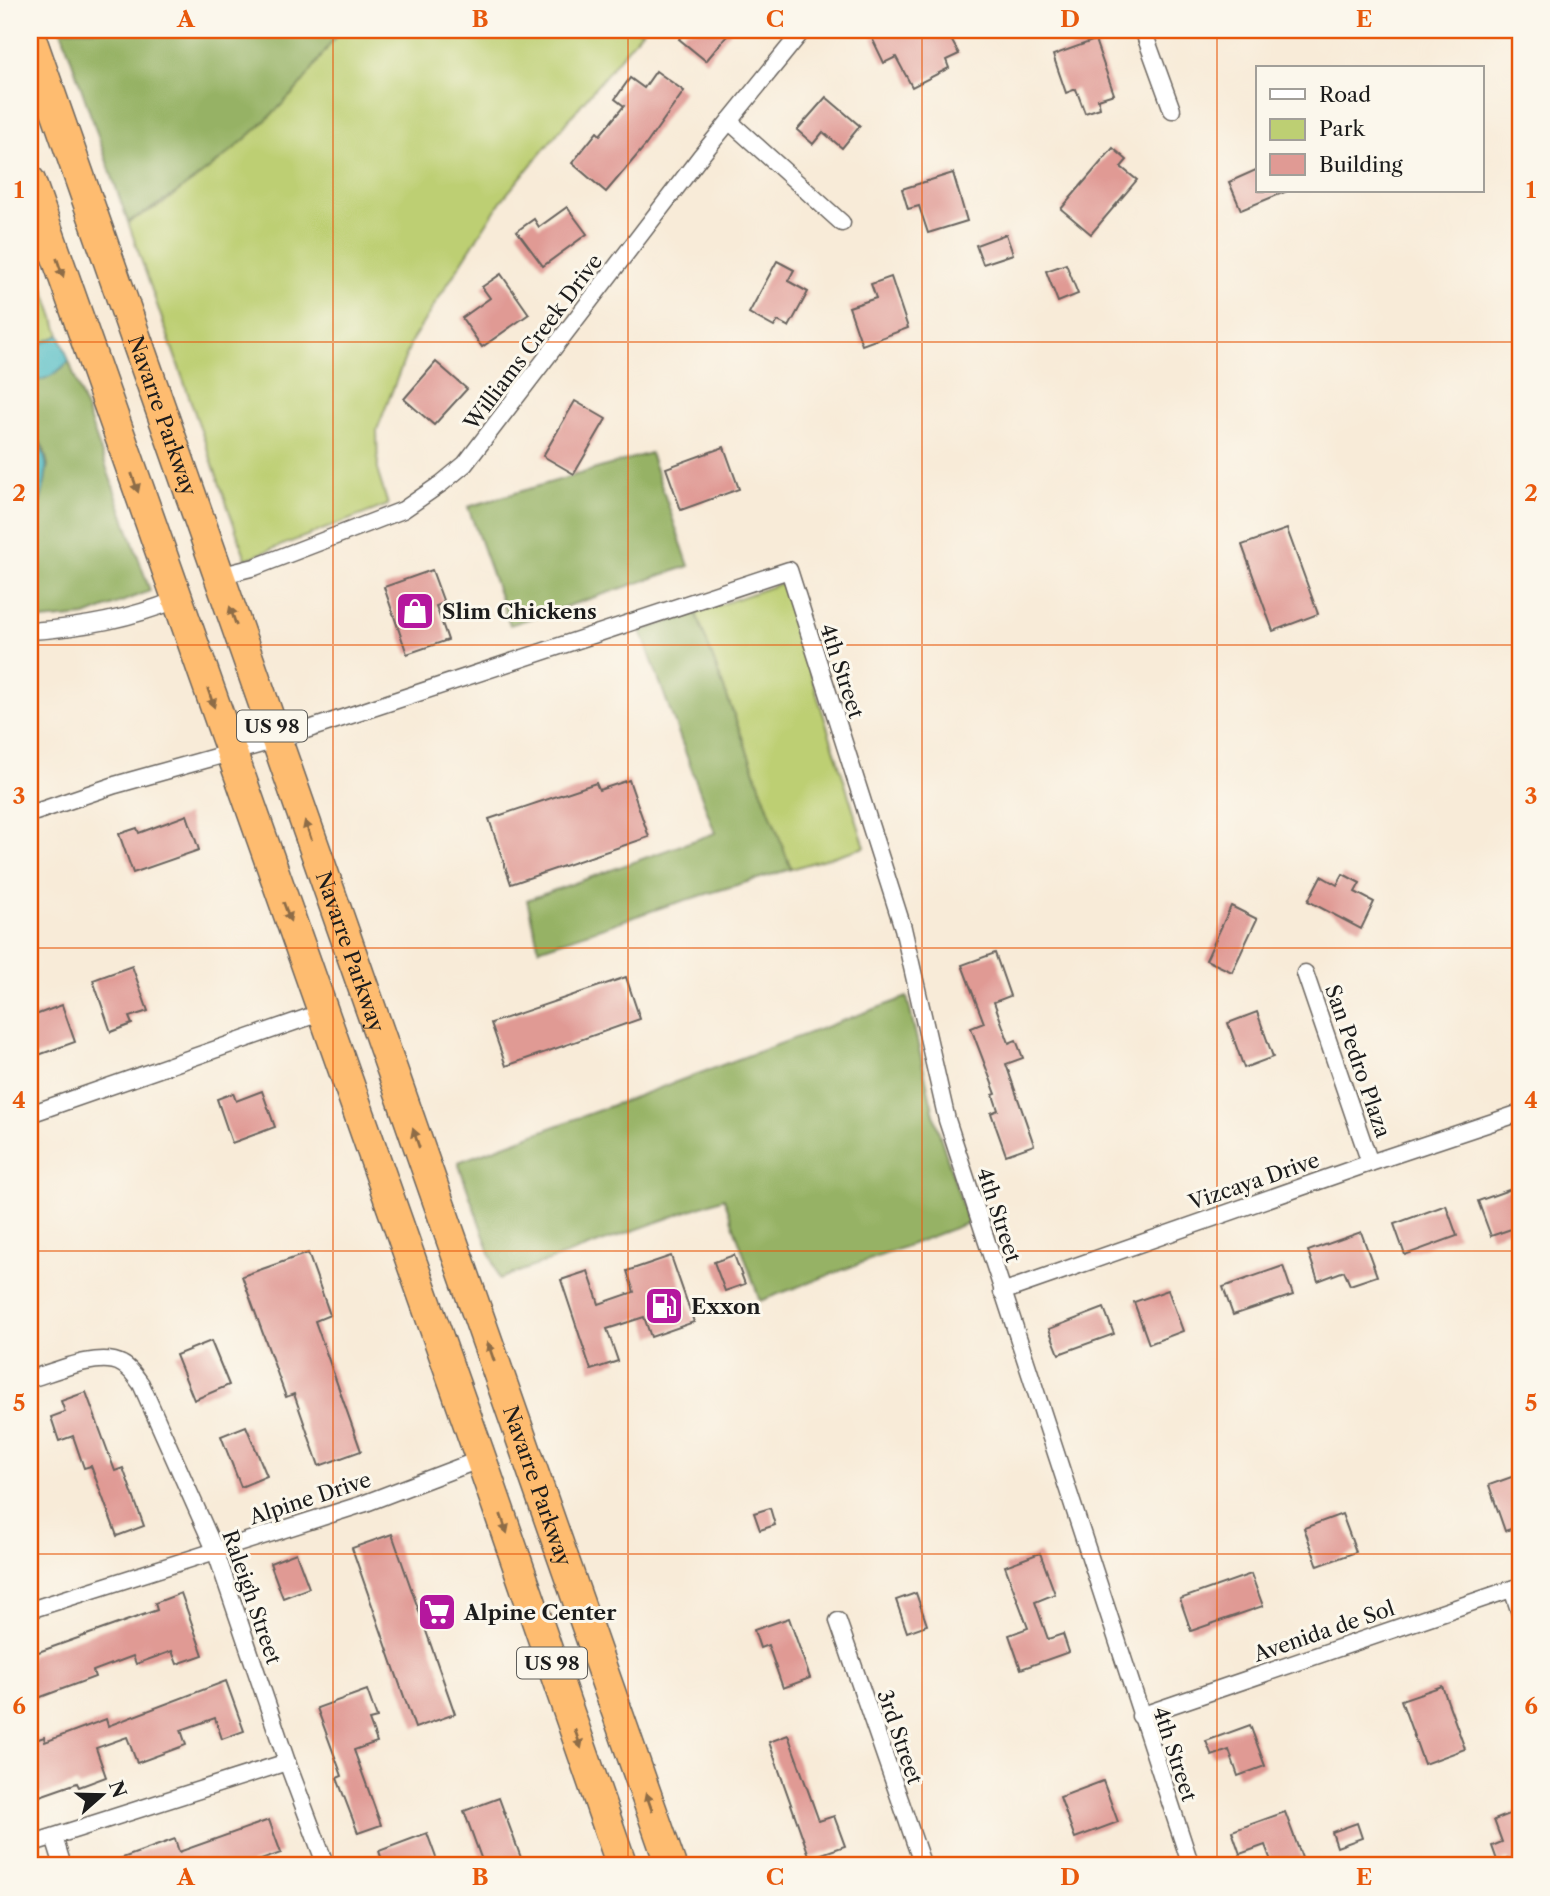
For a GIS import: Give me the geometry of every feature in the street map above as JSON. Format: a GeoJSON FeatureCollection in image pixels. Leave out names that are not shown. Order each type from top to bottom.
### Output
{"type":"FeatureCollection","features":[{"type":"Feature","properties":{"kind":"highway","name":"Navarre Parkway"},"geometry":{"type":"LineString","coordinates":[[30,36],[671,1866]]}},
{"type":"Feature","properties":{"kind":"highway","name":"US 98"},"geometry":{"type":"LineString","coordinates":[[30,181],[622,1866]]}},
{"type":"Feature","properties":{"kind":"highway"},"geometry":{"type":"LineString","coordinates":[[372,1152],[397,1177],[472,1389],[483,1406],[495,1416],[514,1417]]}},
{"type":"Feature","properties":{"kind":"highway"},"geometry":{"type":"LineString","coordinates":[[481,1459],[502,1463],[518,1474],[603,1707],[623,1727]]}},
{"type":"Feature","properties":{"kind":"street","name":"Williams Creek Drive"},"geometry":{"type":"LineString","coordinates":[[219,576],[255,567],[403,510],[442,484],[465,464],[729,121],[803,30]]}},
{"type":"Feature","properties":{"kind":"street"},"geometry":{"type":"LineString","coordinates":[[1143,30],[1172,110]]}},
{"type":"Feature","properties":{"kind":"street"},"geometry":{"type":"LineString","coordinates":[[729,121],[842,223]]}},
{"type":"Feature","properties":{"kind":"street","name":"4th Street"},"geometry":{"type":"LineString","coordinates":[[276,740],[789,570],[903,928],[947,1120],[1191,1866]]}},
{"type":"Feature","properties":{"kind":"street"},"geometry":{"type":"LineString","coordinates":[[30,631],[76,628],[146,612],[176,600]]}},
{"type":"Feature","properties":{"kind":"street"},"geometry":{"type":"LineString","coordinates":[[30,814],[115,785],[276,740]]}},
{"type":"Feature","properties":{"kind":"street","name":"San Pedro Plaza"},"geometry":{"type":"LineString","coordinates":[[1306,973],[1370,1163]]}},
{"type":"Feature","properties":{"kind":"street"},"geometry":{"type":"LineString","coordinates":[[30,1114],[323,1012]]}},
{"type":"Feature","properties":{"kind":"street","name":"Vizcaya Drive"},"geometry":{"type":"LineString","coordinates":[[1002,1292],[1520,1113]]}},
{"type":"Feature","properties":{"kind":"street","name":"Raleigh Street"},"geometry":{"type":"LineString","coordinates":[[30,1379],[91,1361],[111,1360],[123,1364],[141,1384],[215,1550],[287,1762],[326,1866]]}},
{"type":"Feature","properties":{"kind":"street","name":"Alpine Drive"},"geometry":{"type":"LineString","coordinates":[[30,1609],[363,1504],[481,1459]]}},
{"type":"Feature","properties":{"kind":"street"},"geometry":{"type":"LineString","coordinates":[[1516,1588],[1520,1613]]}},
{"type":"Feature","properties":{"kind":"street","name":"Avenida de Sol"},"geometry":{"type":"LineString","coordinates":[[1140,1716],[1516,1588]]}},
{"type":"Feature","properties":{"kind":"street","name":"3rd Street"},"geometry":{"type":"LineString","coordinates":[[838,1621],[923,1866]]}},
{"type":"Feature","properties":{"kind":"street"},"geometry":{"type":"LineString","coordinates":[[30,1844],[287,1762]]}},
{"type":"Feature","properties":{"kind":"street"},"geometry":{"type":"LineString","coordinates":[[54,1837],[63,1866]]}},
{"type":"Feature","properties":{"kind":"green space"},"geometry":{"type":"Polygon","coordinates":[[[61,30],[340,30],[302,83],[278,109],[217,163],[173,195],[128,222],[61,30]]]}},
{"type":"Feature","properties":{"kind":"green space"},"geometry":{"type":"Polygon","coordinates":[[[340,30],[643,30],[501,201],[412,340],[377,430],[378,473],[388,505],[246,559],[128,222],[163,204],[297,89],[340,30]]]}},
{"type":"Feature","properties":{"kind":"green space"},"geometry":{"type":"Polygon","coordinates":[[[30,248],[60,335],[30,348],[30,248]]]}},
{"type":"Feature","properties":{"kind":"green space"},"geometry":{"type":"Polygon","coordinates":[[[69,361],[150,591],[85,616],[30,621],[30,514],[38,511],[48,465],[44,449],[30,425],[30,382],[52,375],[69,361]]]}},
{"type":"Feature","properties":{"kind":"green space"},"geometry":{"type":"Polygon","coordinates":[[[650,453],[689,566],[510,625],[468,507],[650,453]]]}},
{"type":"Feature","properties":{"kind":"green space"},"geometry":{"type":"Polygon","coordinates":[[[782,583],[865,847],[791,869],[696,613],[782,583]]]}},
{"type":"Feature","properties":{"kind":"green space"},"geometry":{"type":"Polygon","coordinates":[[[696,613],[791,869],[666,906],[539,949],[527,900],[715,833],[641,631],[696,613]]]}},
{"type":"Feature","properties":{"kind":"green space"},"geometry":{"type":"Polygon","coordinates":[[[907,997],[936,1123],[968,1223],[760,1301],[724,1198],[499,1279],[458,1162],[907,997]]]}},
{"type":"Feature","properties":{"kind":"water"},"geometry":{"type":"Polygon","coordinates":[[[60,335],[69,361],[52,375],[30,382],[30,348],[60,335]]]}},
{"type":"Feature","properties":{"kind":"water"},"geometry":{"type":"Polygon","coordinates":[[[30,425],[45,458],[46,475],[38,511],[30,514],[30,425]]]}},
{"type":"Feature","properties":{"kind":"building"},"geometry":{"type":"Polygon","coordinates":[[[686,30],[732,30],[706,61],[679,39],[686,30]]]}},
{"type":"Feature","properties":{"kind":"building"},"geometry":{"type":"Polygon","coordinates":[[[888,30],[946,30],[959,54],[946,60],[949,68],[912,87],[896,57],[884,63],[872,38],[888,30]]]}},
{"type":"Feature","properties":{"kind":"building"},"geometry":{"type":"Polygon","coordinates":[[[1095,40],[1114,94],[1098,99],[1100,108],[1085,113],[1076,89],[1066,93],[1053,55],[1095,40]]]}},
{"type":"Feature","properties":{"kind":"building"},"geometry":{"type":"Polygon","coordinates":[[[656,71],[684,91],[645,146],[606,192],[572,163],[597,132],[600,135],[624,106],[615,99],[630,78],[644,88],[656,71]]]}},
{"type":"Feature","properties":{"kind":"building"},"geometry":{"type":"Polygon","coordinates":[[[826,97],[860,126],[842,148],[823,132],[813,144],[797,130],[826,97]]]}},
{"type":"Feature","properties":{"kind":"building"},"geometry":{"type":"Polygon","coordinates":[[[1113,148],[1127,160],[1121,167],[1137,180],[1091,234],[1061,209],[1113,148]]]}},
{"type":"Feature","properties":{"kind":"building"},"geometry":{"type":"Polygon","coordinates":[[[1256,170],[1256,192],[1285,192],[1241,210],[1229,182],[1256,170]]]}},
{"type":"Feature","properties":{"kind":"building"},"geometry":{"type":"Polygon","coordinates":[[[953,173],[967,221],[928,233],[919,206],[908,209],[902,189],[953,173]]]}},
{"type":"Feature","properties":{"kind":"building"},"geometry":{"type":"Polygon","coordinates":[[[567,207],[587,234],[543,266],[517,231],[534,219],[539,227],[567,207]]]}},
{"type":"Feature","properties":{"kind":"building"},"geometry":{"type":"Polygon","coordinates":[[[1006,234],[1013,254],[983,264],[976,245],[1006,234]]]}},
{"type":"Feature","properties":{"kind":"building"},"geometry":{"type":"Polygon","coordinates":[[[777,261],[794,270],[788,281],[808,292],[789,327],[778,321],[774,327],[749,313],[777,261]]]}},
{"type":"Feature","properties":{"kind":"building"},"geometry":{"type":"Polygon","coordinates":[[[1066,264],[1078,294],[1058,302],[1046,271],[1066,264]]]}},
{"type":"Feature","properties":{"kind":"building"},"geometry":{"type":"Polygon","coordinates":[[[501,274],[529,314],[482,347],[462,318],[490,298],[482,287],[501,274]]]}},
{"type":"Feature","properties":{"kind":"building"},"geometry":{"type":"Polygon","coordinates":[[[891,277],[908,328],[862,345],[849,307],[876,298],[871,284],[891,277]]]}},
{"type":"Feature","properties":{"kind":"building"},"geometry":{"type":"Polygon","coordinates":[[[436,362],[467,389],[434,425],[404,399],[436,362]]]}},
{"type":"Feature","properties":{"kind":"building"},"geometry":{"type":"Polygon","coordinates":[[[575,401],[606,419],[574,474],[543,456],[575,401]]]}},
{"type":"Feature","properties":{"kind":"building"},"geometry":{"type":"Polygon","coordinates":[[[724,447],[739,489],[681,510],[666,468],[724,447]]]}},
{"type":"Feature","properties":{"kind":"building"},"geometry":{"type":"Polygon","coordinates":[[[1287,529],[1318,614],[1273,631],[1242,545],[1287,529]]]}},
{"type":"Feature","properties":{"kind":"building","name":"Slim Chickens"},"geometry":{"type":"Polygon","coordinates":[[[432,570],[444,603],[436,606],[448,640],[407,654],[384,587],[432,570]]]}},
{"type":"Feature","properties":{"kind":"building"},"geometry":{"type":"Polygon","coordinates":[[[629,780],[649,837],[511,884],[489,819],[596,783],[599,790],[629,780]]]}},
{"type":"Feature","properties":{"kind":"building"},"geometry":{"type":"Polygon","coordinates":[[[187,815],[199,850],[133,873],[119,834],[137,828],[139,833],[187,815]]]}},
{"type":"Feature","properties":{"kind":"building"},"geometry":{"type":"Polygon","coordinates":[[[1343,874],[1360,883],[1355,892],[1374,902],[1361,929],[1308,901],[1321,876],[1337,885],[1343,874]]]}},
{"type":"Feature","properties":{"kind":"building"},"geometry":{"type":"Polygon","coordinates":[[[1231,906],[1257,919],[1232,972],[1206,960],[1231,906]]]}},
{"type":"Feature","properties":{"kind":"building"},"geometry":{"type":"Polygon","coordinates":[[[995,953],[1010,996],[994,1002],[1009,1043],[1016,1040],[1023,1058],[1006,1064],[1034,1145],[1006,1155],[991,1113],[998,1110],[993,1095],[996,1094],[971,1028],[984,1023],[962,965],[995,953]]]}},
{"type":"Feature","properties":{"kind":"building"},"geometry":{"type":"Polygon","coordinates":[[[132,966],[148,1011],[129,1017],[132,1024],[111,1032],[93,980],[132,966]]]}},
{"type":"Feature","properties":{"kind":"building"},"geometry":{"type":"Polygon","coordinates":[[[626,977],[640,1019],[506,1066],[491,1023],[626,977]]]}},
{"type":"Feature","properties":{"kind":"building"},"geometry":{"type":"Polygon","coordinates":[[[62,1005],[75,1042],[30,1058],[30,1017],[62,1005]]]}},
{"type":"Feature","properties":{"kind":"building"},"geometry":{"type":"Polygon","coordinates":[[[1257,1012],[1273,1057],[1244,1068],[1228,1023],[1257,1012]]]}},
{"type":"Feature","properties":{"kind":"building"},"geometry":{"type":"Polygon","coordinates":[[[262,1091],[275,1127],[232,1143],[217,1099],[233,1093],[236,1101],[262,1091]]]}},
{"type":"Feature","properties":{"kind":"building"},"geometry":{"type":"Polygon","coordinates":[[[1520,1186],[1520,1226],[1491,1236],[1478,1201],[1520,1186]]]}},
{"type":"Feature","properties":{"kind":"building"},"geometry":{"type":"Polygon","coordinates":[[[1446,1205],[1457,1236],[1405,1255],[1394,1224],[1446,1205]]]}},
{"type":"Feature","properties":{"kind":"building"},"geometry":{"type":"Polygon","coordinates":[[[1361,1232],[1377,1276],[1350,1285],[1344,1271],[1318,1281],[1308,1251],[1361,1232]]]}},
{"type":"Feature","properties":{"kind":"building"},"geometry":{"type":"Polygon","coordinates":[[[308,1253],[330,1315],[315,1321],[361,1451],[319,1466],[294,1394],[286,1397],[242,1276],[308,1253]]]}},
{"type":"Feature","properties":{"kind":"building"},"geometry":{"type":"Polygon","coordinates":[[[734,1255],[745,1284],[725,1291],[714,1262],[734,1255]]]}},
{"type":"Feature","properties":{"kind":"building"},"geometry":{"type":"Polygon","coordinates":[[[671,1256],[694,1322],[651,1337],[644,1317],[607,1329],[618,1361],[591,1370],[561,1280],[588,1271],[599,1304],[634,1292],[627,1271],[671,1256]]]}},
{"type":"Feature","properties":{"kind":"building"},"geometry":{"type":"Polygon","coordinates":[[[1283,1266],[1293,1295],[1233,1315],[1223,1287],[1283,1266]]]}},
{"type":"Feature","properties":{"kind":"building"},"geometry":{"type":"Polygon","coordinates":[[[1168,1290],[1183,1331],[1149,1344],[1134,1302],[1168,1290]]]}},
{"type":"Feature","properties":{"kind":"building"},"geometry":{"type":"Polygon","coordinates":[[[1104,1308],[1114,1334],[1059,1354],[1049,1329],[1104,1308]]]}},
{"type":"Feature","properties":{"kind":"building"},"geometry":{"type":"Polygon","coordinates":[[[211,1341],[229,1385],[194,1400],[176,1355],[211,1341]]]}},
{"type":"Feature","properties":{"kind":"building"},"geometry":{"type":"Polygon","coordinates":[[[86,1392],[115,1471],[123,1468],[144,1526],[117,1536],[91,1466],[84,1468],[73,1436],[59,1441],[51,1417],[65,1412],[61,1401],[86,1392]]]}},
{"type":"Feature","properties":{"kind":"building"},"geometry":{"type":"Polygon","coordinates":[[[246,1426],[267,1476],[241,1487],[221,1436],[246,1426]]]}},
{"type":"Feature","properties":{"kind":"building"},"geometry":{"type":"Polygon","coordinates":[[[1520,1474],[1520,1526],[1505,1531],[1489,1485],[1520,1474]]]}},
{"type":"Feature","properties":{"kind":"building"},"geometry":{"type":"Polygon","coordinates":[[[770,1508],[775,1525],[760,1530],[754,1513],[770,1508]]]}},
{"type":"Feature","properties":{"kind":"building"},"geometry":{"type":"Polygon","coordinates":[[[1342,1514],[1356,1552],[1318,1566],[1304,1528],[1342,1514]]]}},
{"type":"Feature","properties":{"kind":"building"},"geometry":{"type":"Polygon","coordinates":[[[392,1534],[455,1714],[415,1728],[352,1548],[392,1534]]]}},
{"type":"Feature","properties":{"kind":"building"},"geometry":{"type":"Polygon","coordinates":[[[296,1553],[309,1588],[283,1598],[270,1563],[296,1553]]]}},
{"type":"Feature","properties":{"kind":"building"},"geometry":{"type":"Polygon","coordinates":[[[1040,1553],[1055,1594],[1035,1602],[1048,1639],[1063,1634],[1069,1652],[1021,1669],[1009,1635],[1028,1628],[1005,1566],[1040,1553]]]}},
{"type":"Feature","properties":{"kind":"building"},"geometry":{"type":"Polygon","coordinates":[[[1251,1574],[1263,1606],[1191,1631],[1180,1599],[1251,1574]]]}},
{"type":"Feature","properties":{"kind":"building"},"geometry":{"type":"Polygon","coordinates":[[[181,1593],[203,1655],[177,1664],[172,1651],[136,1664],[133,1656],[93,1671],[95,1677],[30,1701],[30,1655],[157,1610],[155,1603],[181,1593]]]}},
{"type":"Feature","properties":{"kind":"building"},"geometry":{"type":"Polygon","coordinates":[[[916,1593],[927,1625],[907,1632],[896,1600],[916,1593]]]}},
{"type":"Feature","properties":{"kind":"building"},"geometry":{"type":"Polygon","coordinates":[[[789,1618],[810,1678],[783,1688],[768,1645],[760,1648],[754,1630],[789,1618]]]}},
{"type":"Feature","properties":{"kind":"building"},"geometry":{"type":"Polygon","coordinates":[[[226,1681],[244,1731],[222,1739],[215,1718],[181,1730],[186,1745],[137,1763],[127,1737],[96,1748],[106,1777],[79,1787],[77,1783],[40,1796],[35,1783],[30,1785],[30,1742],[44,1737],[45,1742],[106,1719],[108,1726],[226,1681]]]}},
{"type":"Feature","properties":{"kind":"building"},"geometry":{"type":"Polygon","coordinates":[[[1442,1686],[1465,1749],[1424,1764],[1401,1700],[1442,1686]]]}},
{"type":"Feature","properties":{"kind":"building"},"geometry":{"type":"Polygon","coordinates":[[[367,1690],[377,1718],[369,1720],[377,1742],[354,1750],[381,1825],[358,1833],[337,1778],[342,1776],[317,1708],[367,1690]]]}},
{"type":"Feature","properties":{"kind":"building"},"geometry":{"type":"Polygon","coordinates":[[[1250,1725],[1265,1766],[1238,1776],[1229,1750],[1212,1756],[1206,1741],[1250,1725]]]}},
{"type":"Feature","properties":{"kind":"building"},"geometry":{"type":"Polygon","coordinates":[[[788,1735],[819,1821],[834,1816],[845,1846],[810,1858],[769,1742],[788,1735]]]}},
{"type":"Feature","properties":{"kind":"building"},"geometry":{"type":"Polygon","coordinates":[[[1103,1781],[1118,1822],[1075,1838],[1060,1797],[1103,1781]]]}},
{"type":"Feature","properties":{"kind":"building"},"geometry":{"type":"Polygon","coordinates":[[[499,1798],[524,1866],[484,1866],[464,1811],[499,1798]]]}},
{"type":"Feature","properties":{"kind":"building"},"geometry":{"type":"Polygon","coordinates":[[[1520,1810],[1520,1866],[1511,1866],[1508,1859],[1498,1863],[1492,1846],[1502,1842],[1494,1820],[1520,1810]]]}},
{"type":"Feature","properties":{"kind":"building"},"geometry":{"type":"Polygon","coordinates":[[[1285,1812],[1302,1858],[1273,1866],[1265,1845],[1240,1854],[1232,1831],[1285,1812]]]}},
{"type":"Feature","properties":{"kind":"building"},"geometry":{"type":"Polygon","coordinates":[[[269,1820],[281,1853],[244,1866],[106,1866],[175,1839],[179,1852],[269,1820]]]}},
{"type":"Feature","properties":{"kind":"building"},"geometry":{"type":"Polygon","coordinates":[[[1357,1823],[1362,1838],[1337,1847],[1332,1832],[1357,1823]]]}},
{"type":"Feature","properties":{"kind":"building"},"geometry":{"type":"Polygon","coordinates":[[[427,1833],[439,1866],[384,1866],[379,1851],[427,1833]]]}},
{"type":"Feature","properties":{"kind":"place","name":"Slim Chickens"},"geometry":{"type":"Point","coordinates":[415,611]}},
{"type":"Feature","properties":{"kind":"place","name":"Exxon"},"geometry":{"type":"Point","coordinates":[664,1306]}},
{"type":"Feature","properties":{"kind":"place","name":"Alpine Center"},"geometry":{"type":"Point","coordinates":[437,1612]}}]}
